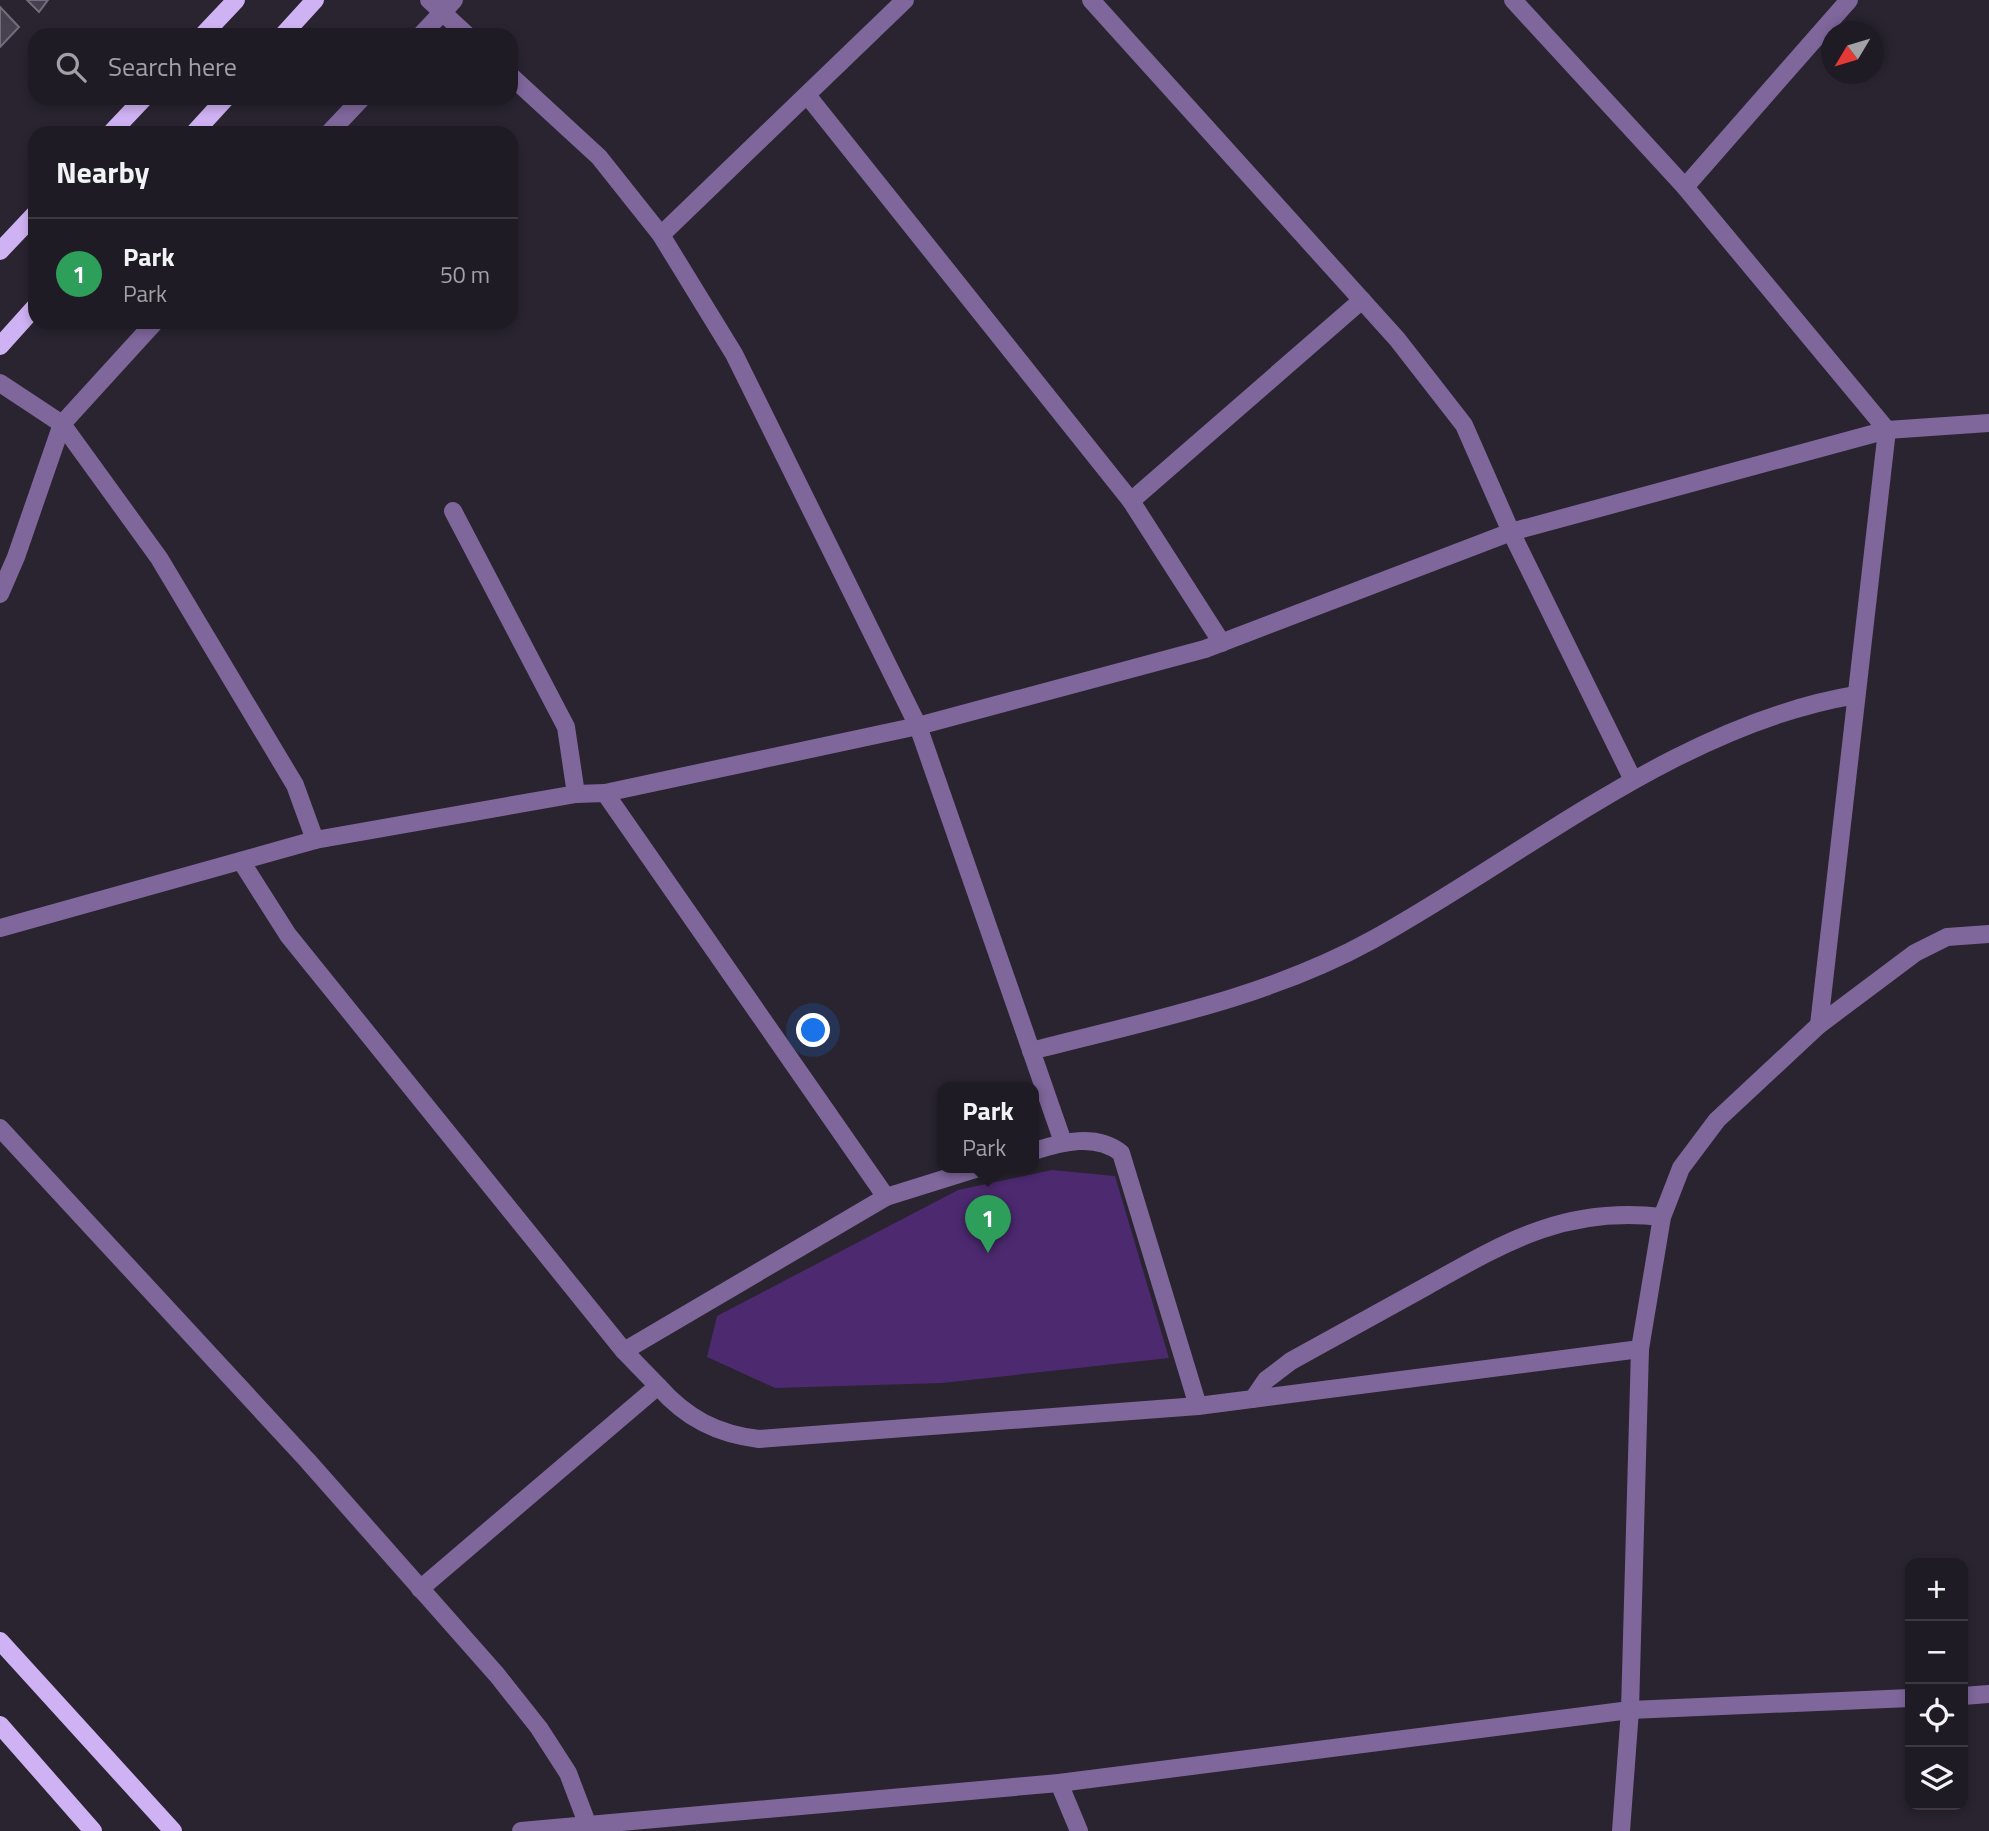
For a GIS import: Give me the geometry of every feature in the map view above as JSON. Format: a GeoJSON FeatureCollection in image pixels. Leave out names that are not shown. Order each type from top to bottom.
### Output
{"type":"FeatureCollection","features":[{"type":"Feature","properties":{"kind":"main road"},"geometry":{"type":"LineString","coordinates":[[210,28],[236,0]]}},
{"type":"Feature","properties":{"kind":"main road"},"geometry":{"type":"LineString","coordinates":[[289,28],[315,0]]}},
{"type":"Feature","properties":{"kind":"main road"},"geometry":{"type":"LineString","coordinates":[[118,126],[137,105]]}},
{"type":"Feature","properties":{"kind":"main road"},"geometry":{"type":"LineString","coordinates":[[200,126],[220,105]]}},
{"type":"Feature","properties":{"kind":"main road"},"geometry":{"type":"LineString","coordinates":[[0,251],[28,221]]}},
{"type":"Feature","properties":{"kind":"main road"},"geometry":{"type":"LineString","coordinates":[[0,345],[28,315]]}},
{"type":"Feature","properties":{"kind":"main road"},"geometry":{"type":"LineString","coordinates":[[0,1641],[173,1831]]}},
{"type":"Feature","properties":{"kind":"main road"},"geometry":{"type":"LineString","coordinates":[[0,1725],[93,1831]]}},
{"type":"Feature","properties":{"kind":"street"},"geometry":{"type":"LineString","coordinates":[[661,235],[905,0]]}},
{"type":"Feature","properties":{"kind":"street"},"geometry":{"type":"LineString","coordinates":[[1091,0],[1362,300],[1464,425],[1511,532],[1633,780]]}},
{"type":"Feature","properties":{"kind":"street"},"geometry":{"type":"LineString","coordinates":[[1513,0],[1685,187],[1887,430],[1819,1025]]}},
{"type":"Feature","properties":{"kind":"street"},"geometry":{"type":"LineString","coordinates":[[1685,187],[1849,0]]}},
{"type":"Feature","properties":{"kind":"street"},"geometry":{"type":"LineString","coordinates":[[426,28],[441,4],[461,28]]}},
{"type":"Feature","properties":{"kind":"street"},"geometry":{"type":"LineString","coordinates":[[518,82],[599,157],[661,235],[734,354],[918,726],[1063,1142]]}},
{"type":"Feature","properties":{"kind":"street"},"geometry":{"type":"LineString","coordinates":[[807,95],[1131,500],[1222,643]]}},
{"type":"Feature","properties":{"kind":"street"},"geometry":{"type":"LineString","coordinates":[[336,126],[356,105]]}},
{"type":"Feature","properties":{"kind":"street"},"geometry":{"type":"LineString","coordinates":[[1131,500],[1362,300]]}},
{"type":"Feature","properties":{"kind":"street"},"geometry":{"type":"LineString","coordinates":[[0,594],[62,424],[149,329]]}},
{"type":"Feature","properties":{"kind":"street"},"geometry":{"type":"LineString","coordinates":[[0,383],[62,424],[159,558],[295,785],[316,840]]}},
{"type":"Feature","properties":{"kind":"street"},"geometry":{"type":"LineString","coordinates":[[0,928],[316,840],[576,794],[606,793],[918,726],[1222,643],[1511,532],[1887,430],[1989,423]]}},
{"type":"Feature","properties":{"kind":"street"},"geometry":{"type":"LineString","coordinates":[[453,511],[566,727],[576,794]]}},
{"type":"Feature","properties":{"kind":"street"},"geometry":{"type":"LineString","coordinates":[[1031,1051],[1242,995],[1328,962],[1373,939],[1633,780],[1748,725],[1811,704],[1857,695]]}},
{"type":"Feature","properties":{"kind":"street"},"geometry":{"type":"LineString","coordinates":[[606,793],[886,1197]]}},
{"type":"Feature","properties":{"kind":"street"},"geometry":{"type":"LineString","coordinates":[[241,861],[288,935],[624,1351],[673,1404],[713,1429],[759,1439],[1198,1406],[1640,1349]]}},
{"type":"Feature","properties":{"kind":"street"},"geometry":{"type":"LineString","coordinates":[[1621,1831],[1630,1710],[1640,1349],[1662,1217],[1681,1168],[1717,1120],[1819,1025],[1915,953],[1947,937],[1989,934]]}},
{"type":"Feature","properties":{"kind":"street"},"geometry":{"type":"LineString","coordinates":[[0,1128],[307,1460],[539,1728],[568,1773],[587,1823]]}},
{"type":"Feature","properties":{"kind":"street"},"geometry":{"type":"LineString","coordinates":[[1039,1149],[1063,1142],[1108,1143],[1121,1153],[1198,1406]]}},
{"type":"Feature","properties":{"kind":"street"},"geometry":{"type":"LineString","coordinates":[[624,1351],[886,1197],[963,1173]]}},
{"type":"Feature","properties":{"kind":"street"},"geometry":{"type":"LineString","coordinates":[[1253,1399],[1266,1380],[1284,1365],[1512,1239],[1577,1218],[1634,1213],[1662,1217]]}},
{"type":"Feature","properties":{"kind":"street"},"geometry":{"type":"LineString","coordinates":[[420,1589],[658,1386]]}},
{"type":"Feature","properties":{"kind":"street"},"geometry":{"type":"LineString","coordinates":[[1968,1696],[1989,1695]]}},
{"type":"Feature","properties":{"kind":"street"},"geometry":{"type":"LineString","coordinates":[[521,1831],[587,1823],[713,1824],[1630,1710],[1905,1698]]}},
{"type":"Feature","properties":{"kind":"street"},"geometry":{"type":"LineString","coordinates":[[1059,1783],[1079,1831]]}},
{"type":"Feature","properties":{"kind":"shaded area"},"geometry":{"type":"Polygon","coordinates":[[[1052,1170],[1115,1176],[1169,1358],[942,1383],[775,1388],[707,1357],[717,1316],[958,1190],[1052,1170]]]}},
{"type":"Feature","properties":{"kind":"building"},"geometry":{"type":"Polygon","coordinates":[[[27,0],[48,0],[39,12],[27,0]]]}},
{"type":"Feature","properties":{"kind":"building"},"geometry":{"type":"Polygon","coordinates":[[[0,7],[19,27],[0,47],[0,7]]]}},
{"type":"Feature","properties":{"kind":"place","name":"Park"},"geometry":{"type":"Point","coordinates":[988,1253]}}]}
